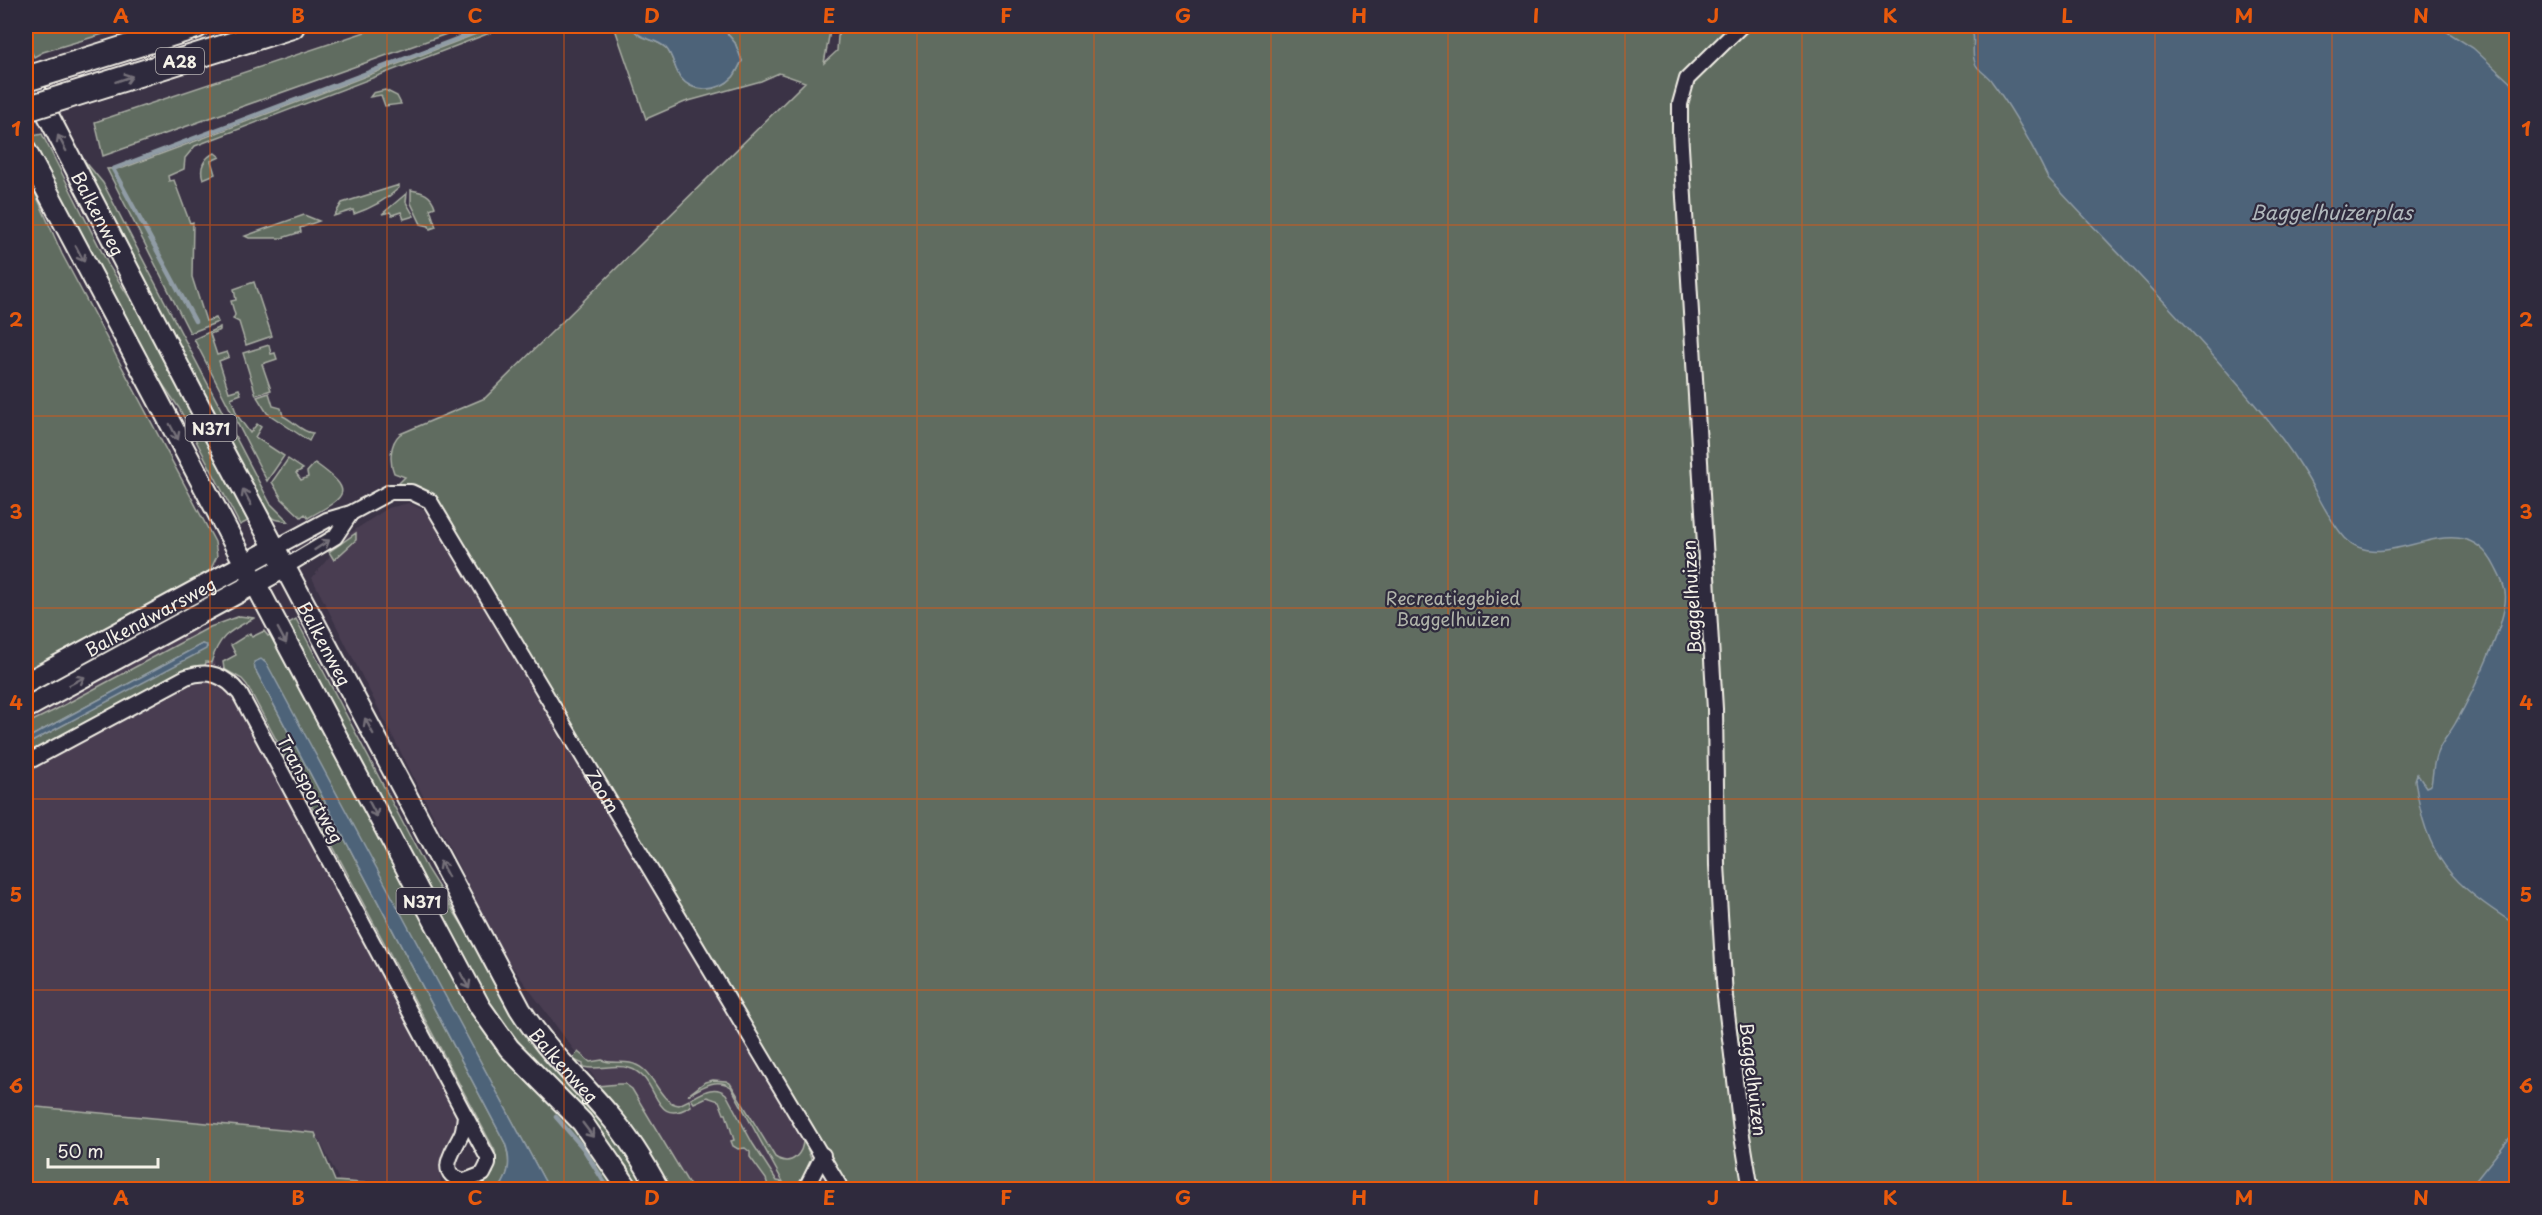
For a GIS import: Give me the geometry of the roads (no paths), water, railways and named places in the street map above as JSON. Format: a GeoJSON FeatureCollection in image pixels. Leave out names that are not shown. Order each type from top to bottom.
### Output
{"type":"FeatureCollection","features":[{"type":"Feature","properties":{"kind":"highway","name":"A28"},"geometry":{"type":"LineString","coordinates":[[26,79],[196,26]]}},
{"type":"Feature","properties":{"kind":"highway","name":"A28"},"geometry":{"type":"LineString","coordinates":[[26,109],[292,26]]}},
{"type":"Feature","properties":{"kind":"main road","name":"Balkenweg"},"geometry":{"type":"LineString","coordinates":[[26,73],[274,548],[520,1009],[542,1041],[612,1118],[636,1150],[659,1190]]}},
{"type":"Feature","properties":{"kind":"main road","name":"Balkenweg"},"geometry":{"type":"LineString","coordinates":[[26,151],[480,1007],[509,1048],[582,1122],[629,1190]]}},
{"type":"Feature","properties":{"kind":"main road","name":"Balkendwarsweg"},"geometry":{"type":"LineString","coordinates":[[26,683],[274,548]]}},
{"type":"Feature","properties":{"kind":"main road","name":"Zoom"},"geometry":{"type":"LineString","coordinates":[[255,584],[285,567]]}},
{"type":"Feature","properties":{"kind":"main road","name":"Balkendwarsweg"},"geometry":{"type":"LineString","coordinates":[[26,708],[255,584]]}},
{"type":"Feature","properties":{"kind":"street","name":"Baggelhuizen"},"geometry":{"type":"LineString","coordinates":[[1741,26],[1687,79],[1681,98],[1680,131],[1715,709],[1717,865],[1725,998],[1741,1130],[1751,1190]]}},
{"type":"Feature","properties":{"kind":"street","name":"Zoom"},"geometry":{"type":"LineString","coordinates":[[274,548],[327,520],[351,513],[390,492],[411,492],[430,501],[842,1190]]}},
{"type":"Feature","properties":{"kind":"street","name":"Zoom"},"geometry":{"type":"LineString","coordinates":[[285,567],[335,537],[351,513]]}},
{"type":"Feature","properties":{"kind":"street","name":"Transportweg"},"geometry":{"type":"LineString","coordinates":[[26,763],[186,677],[206,673],[225,678],[240,694],[465,1116]]}},
{"type":"Feature","properties":{"kind":"street"},"geometry":{"type":"LineString","coordinates":[[806,1190],[823,1155]]}},
{"type":"Feature","properties":{"kind":"water"},"geometry":{"type":"Polygon","coordinates":[[[632,26],[721,26],[735,43],[742,61],[733,77],[721,86],[706,89],[692,86],[680,77],[666,48],[642,37],[632,26]]]}},
{"type":"Feature","properties":{"kind":"water","name":"Baggelhuizerplas"},"geometry":{"type":"Polygon","coordinates":[[[1970,26],[2438,26],[2473,48],[2516,88],[2516,925],[2474,896],[2445,866],[2426,830],[2415,780],[2417,774],[2426,787],[2431,785],[2437,753],[2456,722],[2488,658],[2505,604],[2505,592],[2495,567],[2480,547],[2463,539],[2443,538],[2381,550],[2362,548],[2345,538],[2293,455],[2263,414],[2180,319],[2048,178],[2008,105],[1976,65],[1970,26]]]}},
{"type":"Feature","properties":{"kind":"water"},"geometry":{"type":"Polygon","coordinates":[[[202,644],[207,645],[206,649],[26,745],[26,739],[202,644]]]}},
{"type":"Feature","properties":{"kind":"water"},"geometry":{"type":"Polygon","coordinates":[[[261,659],[267,664],[549,1189],[499,1189],[508,1167],[505,1143],[255,669],[254,662],[261,659]]]}},
{"type":"Feature","properties":{"kind":"water"},"geometry":{"type":"Polygon","coordinates":[[[2516,1130],[2516,1189],[2469,1189],[2516,1130]]]}},
{"type":"Feature","properties":{"kind":"waterway"},"geometry":{"type":"LineString","coordinates":[[195,321],[113,169],[491,26]]}},
{"type":"Feature","properties":{"kind":"waterway"},"geometry":{"type":"LineString","coordinates":[[556,1117],[583,1148],[609,1190]]}},
{"type":"Feature","properties":{"kind":"park label","name":"Recreatiegebied Baggelhuizen"},"geometry":{"type":"Point","coordinates":[1453,607]}}]}
